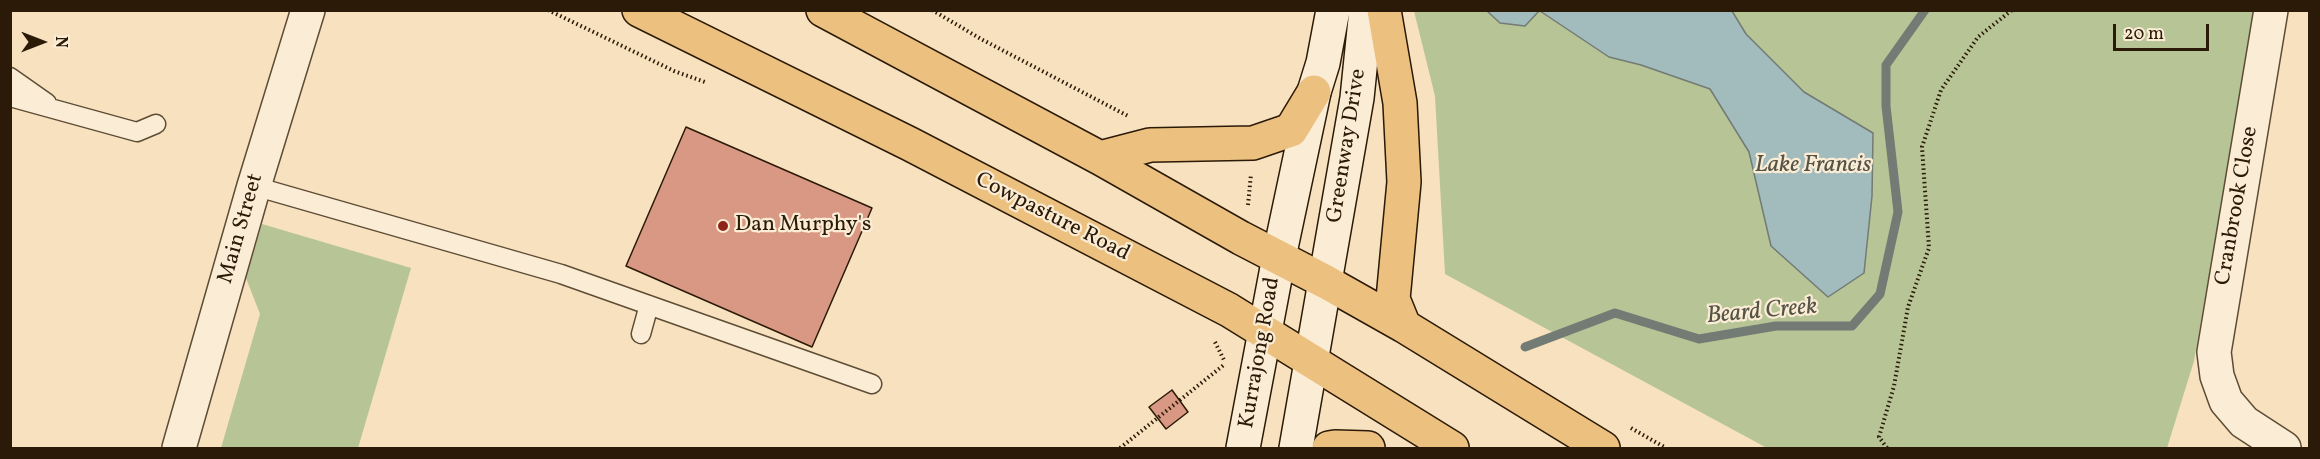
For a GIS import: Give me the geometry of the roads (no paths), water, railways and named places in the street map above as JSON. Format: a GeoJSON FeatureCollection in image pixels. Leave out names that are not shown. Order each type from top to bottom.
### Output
{"type":"FeatureCollection","features":[{"type":"Feature","properties":{"kind":"main road","name":"Cowpasture Road"},"geometry":{"type":"LineString","coordinates":[[639,10],[910,144],[1229,310],[1452,448]]}},
{"type":"Feature","properties":{"kind":"main road"},"geometry":{"type":"LineString","coordinates":[[823,10],[1326,282],[1404,326],[1604,448]]}},
{"type":"Feature","properties":{"kind":"main road"},"geometry":{"type":"LineString","coordinates":[[1384,10],[1400,103],[1404,182],[1393,299],[1404,326]]}},
{"type":"Feature","properties":{"kind":"main road"},"geometry":{"type":"LineString","coordinates":[[1100,158],[1150,145],[1253,143],[1291,130],[1314,92]]}},
{"type":"Feature","properties":{"kind":"main road"},"geometry":{"type":"LineString","coordinates":[[1329,448],[1368,448]]}},
{"type":"Feature","properties":{"kind":"street","name":"Main Street"},"geometry":{"type":"LineString","coordinates":[[179,448],[254,186],[308,10]]}},
{"type":"Feature","properties":{"kind":"street","name":"Greenway Drive"},"geometry":{"type":"LineString","coordinates":[[1279,257],[1333,10]]}},
{"type":"Feature","properties":{"kind":"street","name":"Greenway Drive"},"geometry":{"type":"LineString","coordinates":[[1326,282],[1357,98],[1366,10]]}},
{"type":"Feature","properties":{"kind":"street","name":"Cranbrook Close"},"geometry":{"type":"LineString","coordinates":[[2271,10],[2214,352],[2217,376],[2226,401],[2244,422],[2284,448]]}},
{"type":"Feature","properties":{"kind":"street","name":"Kurrajong Road"},"geometry":{"type":"LineString","coordinates":[[1243,448],[1279,257]]}},
{"type":"Feature","properties":{"kind":"street"},"geometry":{"type":"LineString","coordinates":[[1296,448],[1326,282]]}},
{"type":"Feature","properties":{"kind":"lane"},"geometry":{"type":"LineString","coordinates":[[10,77],[55,109]]}},
{"type":"Feature","properties":{"kind":"lane"},"geometry":{"type":"LineString","coordinates":[[10,97],[137,132],[156,124]]}},
{"type":"Feature","properties":{"kind":"lane"},"geometry":{"type":"LineString","coordinates":[[254,186],[561,274],[872,384]]}},
{"type":"Feature","properties":{"kind":"lane"},"geometry":{"type":"LineString","coordinates":[[641,334],[650,305]]}},
{"type":"Feature","properties":{"kind":"water"},"geometry":{"type":"Polygon","coordinates":[[[1487,11],[1539,11],[1525,26],[1500,23],[1487,11]]]}},
{"type":"Feature","properties":{"kind":"water","name":"Lake Francis"},"geometry":{"type":"Polygon","coordinates":[[[1540,11],[1732,11],[1746,34],[1804,92],[1873,133],[1872,196],[1864,273],[1828,297],[1771,246],[1749,152],[1710,89],[1641,65],[1609,57],[1540,11]]]}},
{"type":"Feature","properties":{"kind":"waterway","name":"Beard Creek"},"geometry":{"type":"LineString","coordinates":[[1525,347],[1615,313],[1699,339],[1776,326],[1852,326],[1880,294],[1898,212],[1886,106],[1886,65],[1925,10]]}},
{"type":"Feature","properties":{"kind":"place","name":"Dan Murphy's"},"geometry":{"type":"Point","coordinates":[723,226]}}]}
